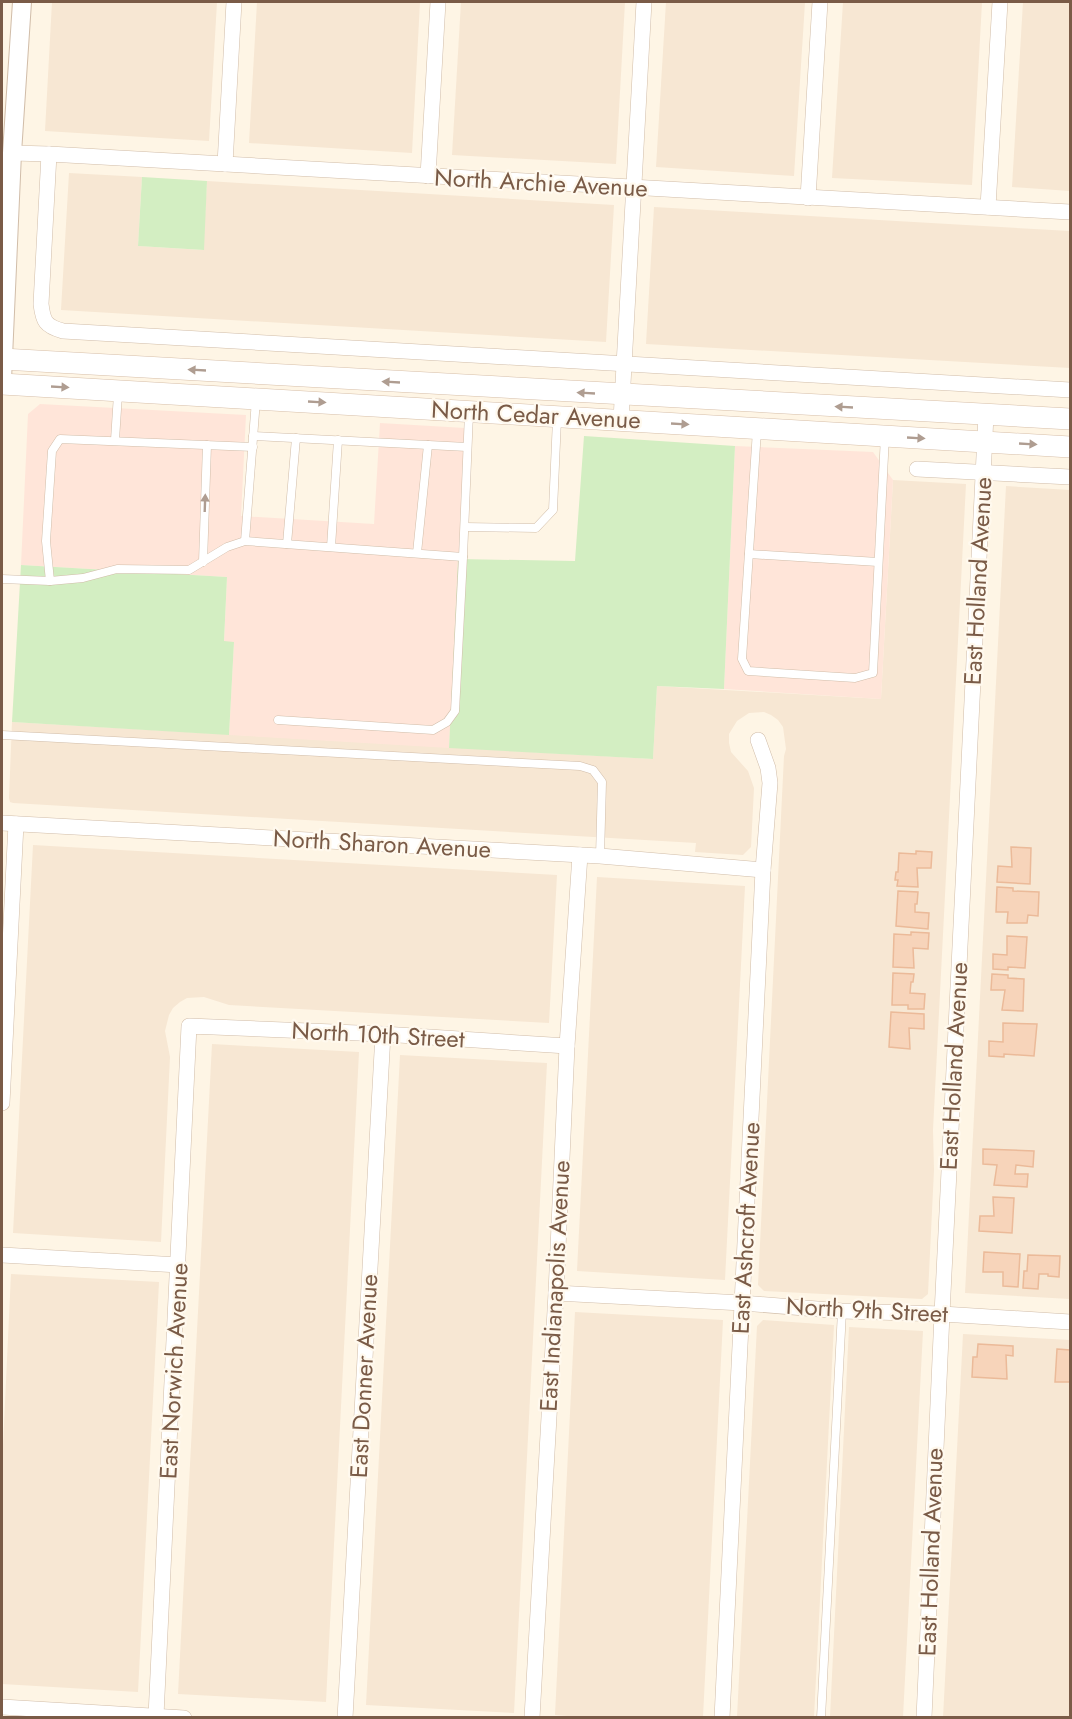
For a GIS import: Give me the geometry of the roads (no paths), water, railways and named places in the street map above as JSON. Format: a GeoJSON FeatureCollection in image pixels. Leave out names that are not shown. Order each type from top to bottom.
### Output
{"type":"FeatureCollection","features":[{"type":"Feature","properties":{"kind":"main road","name":"North Cedar Avenue"},"geometry":{"type":"LineString","coordinates":[[2,371],[344,379],[1071,420]]}},
{"type":"Feature","properties":{"kind":"main road","name":"North Cedar Avenue"},"geometry":{"type":"LineString","coordinates":[[2,371],[118,391],[1071,447]]}},
{"type":"Feature","properties":{"kind":"main road"},"geometry":{"type":"LineString","coordinates":[[256,399],[262,388],[269,386],[327,385],[344,379]]}},
{"type":"Feature","properties":{"kind":"street"},"geometry":{"type":"LineString","coordinates":[[2,371],[7,153],[22,2]]}},
{"type":"Feature","properties":{"kind":"street"},"geometry":{"type":"LineString","coordinates":[[225,164],[234,2]]}},
{"type":"Feature","properties":{"kind":"street"},"geometry":{"type":"LineString","coordinates":[[428,176],[438,2]]}},
{"type":"Feature","properties":{"kind":"street"},"geometry":{"type":"LineString","coordinates":[[621,420],[644,2]]}},
{"type":"Feature","properties":{"kind":"street"},"geometry":{"type":"LineString","coordinates":[[808,198],[820,2]]}},
{"type":"Feature","properties":{"kind":"street"},"geometry":{"type":"LineString","coordinates":[[988,207],[1000,2]]}},
{"type":"Feature","properties":{"kind":"street","name":"North Archie Avenue"},"geometry":{"type":"LineString","coordinates":[[7,153],[1071,212]]}},
{"type":"Feature","properties":{"kind":"street"},"geometry":{"type":"LineString","coordinates":[[49,154],[41,304],[43,318],[50,327],[63,331],[1071,390]]}},
{"type":"Feature","properties":{"kind":"street","name":"East Holland Avenue"},"geometry":{"type":"LineString","coordinates":[[924,1718],[986,415]]}},
{"type":"Feature","properties":{"kind":"street"},"geometry":{"type":"LineString","coordinates":[[917,469],[1071,477]]}},
{"type":"Feature","properties":{"kind":"street","name":"East Ashcroft Avenue"},"geometry":{"type":"LineString","coordinates":[[722,1718],[763,870],[770,783],[768,768],[758,740]]}},
{"type":"Feature","properties":{"kind":"street"},"geometry":{"type":"LineString","coordinates":[[2,1103],[9,823]]}},
{"type":"Feature","properties":{"kind":"street","name":"North Sharon Avenue"},"geometry":{"type":"LineString","coordinates":[[9,823],[600,856],[763,870]]}},
{"type":"Feature","properties":{"kind":"street","name":"East Indianapolis Avenue"},"geometry":{"type":"LineString","coordinates":[[532,1718],[556,1293],[567,1047],[580,855]]}},
{"type":"Feature","properties":{"kind":"street","name":"North 10th Street"},"geometry":{"type":"LineString","coordinates":[[189,1026],[383,1034],[567,1047]]}},
{"type":"Feature","properties":{"kind":"street","name":"East Norwich Avenue"},"geometry":{"type":"LineString","coordinates":[[156,1717],[189,1026]]}},
{"type":"Feature","properties":{"kind":"street","name":"East Donner Avenue"},"geometry":{"type":"LineString","coordinates":[[345,1718],[383,1034]]}},
{"type":"Feature","properties":{"kind":"street"},"geometry":{"type":"LineString","coordinates":[[2,1255],[179,1265]]}},
{"type":"Feature","properties":{"kind":"street","name":"North 9th Street"},"geometry":{"type":"LineString","coordinates":[[556,1293],[842,1311],[942,1314],[1071,1322]]}},
{"type":"Feature","properties":{"kind":"street"},"geometry":{"type":"LineString","coordinates":[[2,1707],[184,1718]]}},
{"type":"Feature","properties":{"kind":"lane"},"geometry":{"type":"LineString","coordinates":[[115,440],[118,391]]}},
{"type":"Feature","properties":{"kind":"lane"},"geometry":{"type":"LineString","coordinates":[[245,541],[256,399]]}},
{"type":"Feature","properties":{"kind":"lane"},"geometry":{"type":"LineString","coordinates":[[278,720],[433,730],[447,722],[455,711],[464,557],[469,411]]}},
{"type":"Feature","properties":{"kind":"lane"},"geometry":{"type":"LineString","coordinates":[[465,527],[536,528],[553,510],[557,417]]}},
{"type":"Feature","properties":{"kind":"lane"},"geometry":{"type":"LineString","coordinates":[[757,428],[742,659],[748,671],[759,672],[855,678],[873,673],[885,436]]}},
{"type":"Feature","properties":{"kind":"lane"},"geometry":{"type":"LineString","coordinates":[[253,436],[468,447]]}},
{"type":"Feature","properties":{"kind":"lane"},"geometry":{"type":"LineString","coordinates":[[287,544],[296,438]]}},
{"type":"Feature","properties":{"kind":"lane"},"geometry":{"type":"LineString","coordinates":[[50,581],[46,541],[52,451],[60,439],[253,447]]}},
{"type":"Feature","properties":{"kind":"lane"},"geometry":{"type":"LineString","coordinates":[[331,547],[338,440]]}},
{"type":"Feature","properties":{"kind":"lane"},"geometry":{"type":"LineString","coordinates":[[203,562],[207,445]]}},
{"type":"Feature","properties":{"kind":"lane"},"geometry":{"type":"LineString","coordinates":[[417,553],[428,445]]}},
{"type":"Feature","properties":{"kind":"lane"},"geometry":{"type":"LineString","coordinates":[[2,579],[50,581],[83,578],[117,569],[189,570],[227,547],[245,541],[464,557]]}},
{"type":"Feature","properties":{"kind":"lane"},"geometry":{"type":"LineString","coordinates":[[749,554],[878,562]]}},
{"type":"Feature","properties":{"kind":"lane"},"geometry":{"type":"LineString","coordinates":[[2,735],[580,766],[592,770],[602,782],[600,856]]}},
{"type":"Feature","properties":{"kind":"lane"},"geometry":{"type":"LineString","coordinates":[[821,1718],[842,1311]]}}]}
